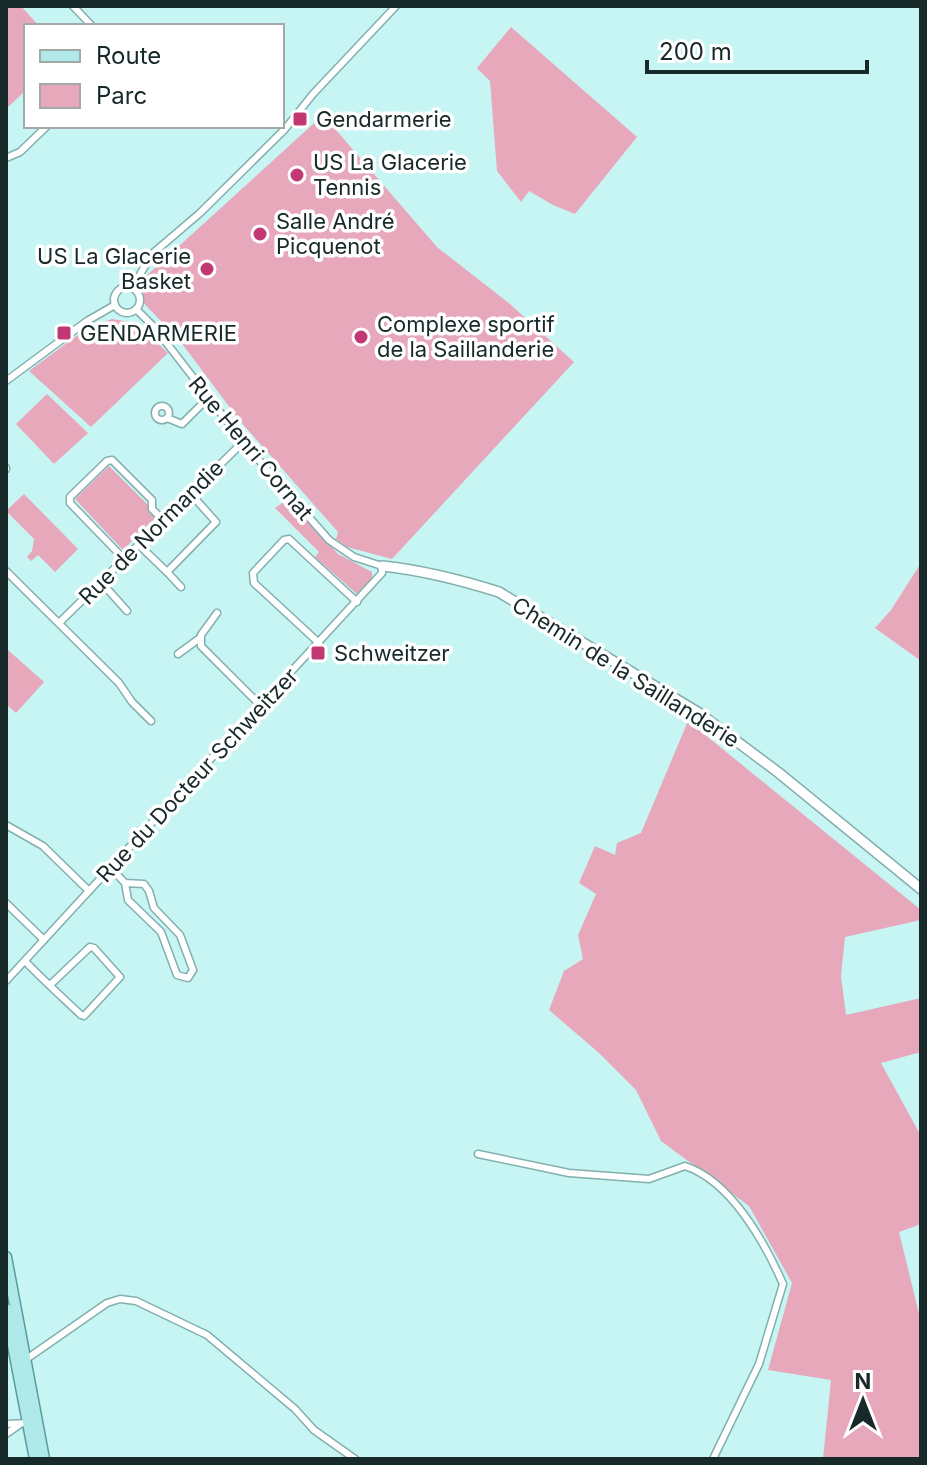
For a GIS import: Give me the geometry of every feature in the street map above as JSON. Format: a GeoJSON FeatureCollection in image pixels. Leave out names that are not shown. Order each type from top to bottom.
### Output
{"type":"FeatureCollection","features":[{"type":"Feature","properties":{"kind":"main road"},"geometry":{"type":"LineString","coordinates":[[6,1257],[25,1360],[28,1423],[44,1459]]}},
{"type":"Feature","properties":{"kind":"main road"},"geometry":{"type":"LineString","coordinates":[[6,1309],[35,1459]]}},
{"type":"Feature","properties":{"kind":"street"},"geometry":{"type":"LineString","coordinates":[[73,6],[90,24]]}},
{"type":"Feature","properties":{"kind":"street"},"geometry":{"type":"LineString","coordinates":[[132,288],[152,254],[216,199],[285,129],[313,94],[396,6]]}},
{"type":"Feature","properties":{"kind":"street"},"geometry":{"type":"LineString","coordinates":[[6,158],[20,152],[45,128]]}},
{"type":"Feature","properties":{"kind":"street"},"geometry":{"type":"LineString","coordinates":[[132,288],[140,298],[136,309],[124,313],[115,305],[115,295],[118,289],[132,288]]}},
{"type":"Feature","properties":{"kind":"street"},"geometry":{"type":"LineString","coordinates":[[6,381],[93,317],[115,305]]}},
{"type":"Feature","properties":{"kind":"street","name":"Rue Henri Cornat"},"geometry":{"type":"LineString","coordinates":[[136,309],[155,328],[243,442],[329,540],[354,557],[382,566]]}},
{"type":"Feature","properties":{"kind":"street"},"geometry":{"type":"LineString","coordinates":[[167,418],[182,424],[208,398]]}},
{"type":"Feature","properties":{"kind":"street","name":"Rue de Normandie"},"geometry":{"type":"LineString","coordinates":[[59,623],[243,442]]}},
{"type":"Feature","properties":{"kind":"street"},"geometry":{"type":"LineString","coordinates":[[124,559],[70,503],[70,497],[107,461],[112,460],[152,500],[152,509],[163,520]]}},
{"type":"Feature","properties":{"kind":"street"},"geometry":{"type":"LineString","coordinates":[[167,572],[216,522],[190,493]]}},
{"type":"Feature","properties":{"kind":"street"},"geometry":{"type":"LineString","coordinates":[[319,643],[254,583],[253,573],[284,540],[289,539],[357,602]]}},
{"type":"Feature","properties":{"kind":"street"},"geometry":{"type":"LineString","coordinates":[[139,545],[181,587]]}},
{"type":"Feature","properties":{"kind":"street","name":"Rue du Docteur Schweitzer"},"geometry":{"type":"LineString","coordinates":[[6,981],[380,577],[382,566]]}},
{"type":"Feature","properties":{"kind":"street","name":"Chemin de la Saillanderie"},"geometry":{"type":"LineString","coordinates":[[382,566],[395,566],[472,583],[499,592],[526,608],[699,713],[779,773],[921,889]]}},
{"type":"Feature","properties":{"kind":"street"},"geometry":{"type":"LineString","coordinates":[[6,571],[119,683],[151,721]]}},
{"type":"Feature","properties":{"kind":"street"},"geometry":{"type":"LineString","coordinates":[[101,582],[127,611]]}},
{"type":"Feature","properties":{"kind":"street"},"geometry":{"type":"LineString","coordinates":[[178,654],[200,638],[217,613]]}},
{"type":"Feature","properties":{"kind":"street"},"geometry":{"type":"LineString","coordinates":[[200,638],[201,646],[261,706]]}},
{"type":"Feature","properties":{"kind":"street"},"geometry":{"type":"LineString","coordinates":[[6,825],[27,834],[43,846],[89,891]]}},
{"type":"Feature","properties":{"kind":"street"},"geometry":{"type":"LineString","coordinates":[[111,868],[125,883],[128,900],[161,932],[177,975],[188,978],[193,970],[178,932],[154,908],[144,884],[125,883]]}},
{"type":"Feature","properties":{"kind":"street"},"geometry":{"type":"LineString","coordinates":[[6,903],[44,940]]}},
{"type":"Feature","properties":{"kind":"street"},"geometry":{"type":"LineString","coordinates":[[25,961],[50,985],[84,1016],[120,977],[94,948],[86,949],[50,985]]}},
{"type":"Feature","properties":{"kind":"street"},"geometry":{"type":"LineString","coordinates":[[478,1154],[569,1173],[649,1179],[685,1166],[731,1197],[744,1213],[783,1284],[759,1364],[713,1459]]}},
{"type":"Feature","properties":{"kind":"street"},"geometry":{"type":"LineString","coordinates":[[25,1360],[107,1303],[120,1299],[136,1301],[207,1335],[295,1409],[314,1430],[355,1459]]}},
{"type":"Feature","properties":{"kind":"street"},"geometry":{"type":"LineString","coordinates":[[6,1424],[28,1423]]}},
{"type":"Feature","properties":{"kind":"street"},"geometry":{"type":"LineString","coordinates":[[6,1434],[28,1423]]}},
{"type":"Feature","properties":{"kind":"green space"},"geometry":{"type":"Polygon","coordinates":[[[6,6],[21,6],[37,24],[24,24],[24,92],[6,109],[6,6]]]}},
{"type":"Feature","properties":{"kind":"green space"},"geometry":{"type":"Polygon","coordinates":[[[511,27],[637,137],[575,214],[529,191],[521,202],[497,171],[490,81],[477,68],[511,27]]]}},
{"type":"Feature","properties":{"kind":"green space","name":"Complexe sportif de la Saillanderie"},"geometry":{"type":"Polygon","coordinates":[[[323,115],[437,247],[510,304],[574,362],[392,559],[347,547],[336,539],[338,532],[240,421],[180,341],[137,296],[134,287],[323,115]]]}},
{"type":"Feature","properties":{"kind":"green space"},"geometry":{"type":"Polygon","coordinates":[[[112,319],[137,323],[168,353],[91,427],[29,371],[87,328],[112,319]]]}},
{"type":"Feature","properties":{"kind":"green space"},"geometry":{"type":"Polygon","coordinates":[[[47,394],[88,433],[54,464],[16,424],[47,394]]]}},
{"type":"Feature","properties":{"kind":"green space"},"geometry":{"type":"Polygon","coordinates":[[[109,466],[148,505],[149,513],[155,518],[123,550],[75,499],[109,466]]]}},
{"type":"Feature","properties":{"kind":"green space"},"geometry":{"type":"Polygon","coordinates":[[[24,494],[78,549],[55,572],[38,555],[31,561],[27,557],[32,551],[34,539],[6,511],[24,494]]]}},
{"type":"Feature","properties":{"kind":"green space"},"geometry":{"type":"Polygon","coordinates":[[[288,499],[338,554],[372,572],[372,580],[358,595],[315,557],[319,552],[275,508],[288,499]]]}},
{"type":"Feature","properties":{"kind":"green space"},"geometry":{"type":"Polygon","coordinates":[[[921,563],[921,661],[875,628],[891,610],[921,563]]]}},
{"type":"Feature","properties":{"kind":"green space"},"geometry":{"type":"Polygon","coordinates":[[[8,650],[44,682],[16,713],[6,704],[8,650]]]}},
{"type":"Feature","properties":{"kind":"green space"},"geometry":{"type":"Polygon","coordinates":[[[688,721],[921,910],[921,920],[845,937],[841,976],[846,1015],[921,998],[921,1052],[881,1063],[921,1136],[921,1224],[899,1232],[921,1322],[921,1459],[823,1459],[831,1380],[768,1370],[792,1283],[749,1206],[661,1141],[636,1090],[549,1010],[564,971],[583,959],[578,935],[596,894],[579,883],[595,846],[615,855],[617,843],[641,833],[688,721]]]}},
{"type":"Feature","properties":{"kind":"place","name":"Gendarmerie"},"geometry":{"type":"Point","coordinates":[300,119]}},
{"type":"Feature","properties":{"kind":"place","name":"US La Glacerie Tennis"},"geometry":{"type":"Point","coordinates":[297,175]}},
{"type":"Feature","properties":{"kind":"place","name":"Salle André Picquenot"},"geometry":{"type":"Point","coordinates":[260,234]}},
{"type":"Feature","properties":{"kind":"place","name":"US La Glacerie Basket"},"geometry":{"type":"Point","coordinates":[207,269]}},
{"type":"Feature","properties":{"kind":"place","name":"GENDARMERIE"},"geometry":{"type":"Point","coordinates":[64,333]}},
{"type":"Feature","properties":{"kind":"place","name":"Complexe sportif de la Saillanderie"},"geometry":{"type":"Point","coordinates":[361,337]}},
{"type":"Feature","properties":{"kind":"place","name":"Schweitzer"},"geometry":{"type":"Point","coordinates":[318,653]}}]}
